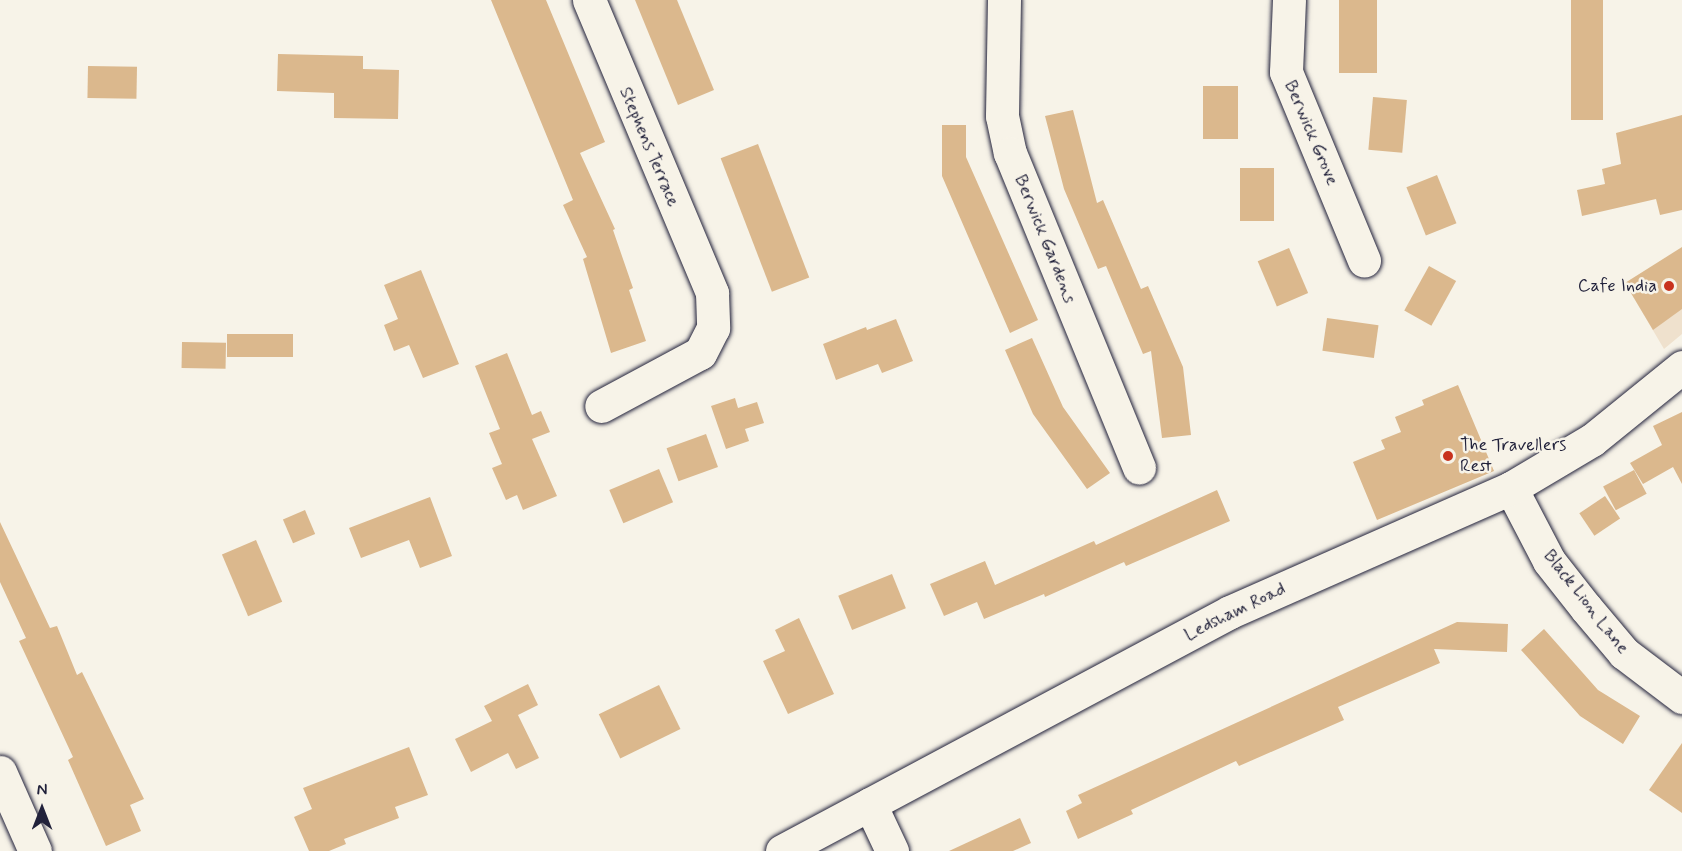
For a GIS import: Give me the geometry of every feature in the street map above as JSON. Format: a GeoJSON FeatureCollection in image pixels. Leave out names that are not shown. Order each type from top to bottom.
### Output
{"type":"FeatureCollection","features":[{"type":"Feature","properties":{"kind":"street","name":"Stephens Terrace"},"geometry":{"type":"LineString","coordinates":[[589,0],[712,293],[713,328],[700,353],[601,406]]}},
{"type":"Feature","properties":{"kind":"street","name":"Berwick Gardens"},"geometry":{"type":"LineString","coordinates":[[1004,0],[1002,116],[1010,153],[1139,468]]}},
{"type":"Feature","properties":{"kind":"street","name":"Berwick Grove"},"geometry":{"type":"LineString","coordinates":[[1289,0],[1286,72],[1364,260]]}},
{"type":"Feature","properties":{"kind":"street","name":"Ledsham Road"},"geometry":{"type":"LineString","coordinates":[[782,851],[1230,612],[1511,489],[1592,440],[1682,367]]}},
{"type":"Feature","properties":{"kind":"street","name":"Black Lion Lane"},"geometry":{"type":"LineString","coordinates":[[1511,489],[1549,561],[1586,608],[1624,653],[1682,698]]}},
{"type":"Feature","properties":{"kind":"street"},"geometry":{"type":"LineString","coordinates":[[0,772],[35,851]]}},
{"type":"Feature","properties":{"kind":"street"},"geometry":{"type":"LineString","coordinates":[[870,804],[892,851]]}},
{"type":"Feature","properties":{"kind":"shaded area"},"geometry":{"type":"Polygon","coordinates":[[[1682,248],[1682,334],[1664,349],[1625,283],[1682,248]]]}},
{"type":"Feature","properties":{"kind":"building"},"geometry":{"type":"Polygon","coordinates":[[[491,0],[546,0],[605,142],[580,153],[615,229],[613,230],[633,288],[629,290],[646,341],[611,353],[583,259],[587,257],[563,205],[573,200],[491,0]]]}},
{"type":"Feature","properties":{"kind":"building"},"geometry":{"type":"Polygon","coordinates":[[[635,0],[677,0],[714,90],[678,105],[635,0]]]}},
{"type":"Feature","properties":{"kind":"building"},"geometry":{"type":"Polygon","coordinates":[[[1339,0],[1377,0],[1377,73],[1339,73],[1339,0]]]}},
{"type":"Feature","properties":{"kind":"building"},"geometry":{"type":"Polygon","coordinates":[[[1571,0],[1603,0],[1603,120],[1571,120],[1571,0]]]}},
{"type":"Feature","properties":{"kind":"building"},"geometry":{"type":"Polygon","coordinates":[[[278,54],[363,56],[363,69],[399,70],[398,119],[334,118],[334,93],[277,91],[278,54]]]}},
{"type":"Feature","properties":{"kind":"building"},"geometry":{"type":"Polygon","coordinates":[[[88,66],[137,67],[136,99],[87,98],[88,66]]]}},
{"type":"Feature","properties":{"kind":"building"},"geometry":{"type":"Polygon","coordinates":[[[1203,86],[1238,86],[1238,139],[1203,139],[1203,86]]]}},
{"type":"Feature","properties":{"kind":"building"},"geometry":{"type":"Polygon","coordinates":[[[1373,97],[1407,100],[1402,153],[1368,150],[1373,97]]]}},
{"type":"Feature","properties":{"kind":"building"},"geometry":{"type":"Polygon","coordinates":[[[1073,110],[1097,203],[1103,200],[1141,289],[1148,286],[1183,367],[1191,435],[1162,438],[1151,351],[1143,354],[1106,266],[1098,269],[1064,189],[1045,116],[1073,110]]]}},
{"type":"Feature","properties":{"kind":"building"},"geometry":{"type":"Polygon","coordinates":[[[1682,115],[1682,210],[1660,215],[1656,199],[1582,216],[1577,190],[1605,184],[1602,169],[1621,164],[1616,133],[1682,115]]]}},
{"type":"Feature","properties":{"kind":"building"},"geometry":{"type":"Polygon","coordinates":[[[942,125],[966,125],[966,157],[1038,320],[1010,333],[942,176],[942,125]]]}},
{"type":"Feature","properties":{"kind":"building"},"geometry":{"type":"Polygon","coordinates":[[[758,144],[809,278],[772,292],[721,158],[758,144]]]}},
{"type":"Feature","properties":{"kind":"building"},"geometry":{"type":"Polygon","coordinates":[[[1240,168],[1274,168],[1274,221],[1240,221],[1240,168]]]}},
{"type":"Feature","properties":{"kind":"building"},"geometry":{"type":"Polygon","coordinates":[[[1437,175],[1456,223],[1426,236],[1406,187],[1437,175]]]}},
{"type":"Feature","properties":{"kind":"building"},"geometry":{"type":"Polygon","coordinates":[[[1682,247],[1682,309],[1653,330],[1625,283],[1682,247]]]}},
{"type":"Feature","properties":{"kind":"building"},"geometry":{"type":"Polygon","coordinates":[[[1289,248],[1308,293],[1277,306],[1258,261],[1289,248]]]}},
{"type":"Feature","properties":{"kind":"building"},"geometry":{"type":"Polygon","coordinates":[[[1429,266],[1456,281],[1431,326],[1404,311],[1429,266]]]}},
{"type":"Feature","properties":{"kind":"building"},"geometry":{"type":"Polygon","coordinates":[[[421,270],[459,364],[423,378],[409,345],[394,351],[384,325],[398,319],[384,285],[421,270]]]}},
{"type":"Feature","properties":{"kind":"building"},"geometry":{"type":"Polygon","coordinates":[[[1327,318],[1378,325],[1374,358],[1322,351],[1327,318]]]}},
{"type":"Feature","properties":{"kind":"building"},"geometry":{"type":"Polygon","coordinates":[[[896,319],[913,361],[882,373],[878,364],[836,380],[823,344],[866,327],[867,330],[896,319]]]}},
{"type":"Feature","properties":{"kind":"building"},"geometry":{"type":"Polygon","coordinates":[[[227,334],[293,334],[293,357],[227,357],[227,334]]]}},
{"type":"Feature","properties":{"kind":"building"},"geometry":{"type":"Polygon","coordinates":[[[1032,338],[1063,407],[1110,473],[1087,489],[1033,414],[1005,350],[1032,338]]]}},
{"type":"Feature","properties":{"kind":"building"},"geometry":{"type":"Polygon","coordinates":[[[182,342],[226,343],[226,369],[182,368],[182,342]]]}},
{"type":"Feature","properties":{"kind":"building"},"geometry":{"type":"Polygon","coordinates":[[[507,353],[532,415],[541,411],[550,432],[532,439],[557,496],[523,510],[517,495],[506,500],[492,468],[502,464],[489,433],[500,429],[475,366],[507,353]]]}},
{"type":"Feature","properties":{"kind":"building"},"geometry":{"type":"Polygon","coordinates":[[[1458,385],[1494,471],[1377,520],[1353,462],[1385,449],[1381,440],[1401,432],[1395,417],[1424,405],[1422,400],[1458,385]]]}},
{"type":"Feature","properties":{"kind":"building"},"geometry":{"type":"Polygon","coordinates":[[[735,398],[738,408],[757,402],[764,423],[745,429],[749,441],[726,449],[711,406],[735,398]]]}},
{"type":"Feature","properties":{"kind":"building"},"geometry":{"type":"Polygon","coordinates":[[[1682,412],[1682,484],[1673,467],[1643,484],[1630,463],[1662,445],[1653,426],[1682,412]]]}},
{"type":"Feature","properties":{"kind":"building"},"geometry":{"type":"Polygon","coordinates":[[[706,434],[718,467],[679,481],[667,448],[706,434]]]}},
{"type":"Feature","properties":{"kind":"building"},"geometry":{"type":"Polygon","coordinates":[[[659,469],[673,502],[623,523],[609,490],[659,469]]]}},
{"type":"Feature","properties":{"kind":"building"},"geometry":{"type":"Polygon","coordinates":[[[1634,470],[1647,494],[1616,510],[1603,486],[1634,470]]]}},
{"type":"Feature","properties":{"kind":"building"},"geometry":{"type":"Polygon","coordinates":[[[1217,490],[1230,521],[1126,566],[1124,562],[1045,597],[1044,594],[984,619],[977,602],[944,616],[930,584],[985,561],[995,585],[1094,541],[1096,545],[1217,490]]]}},
{"type":"Feature","properties":{"kind":"building"},"geometry":{"type":"Polygon","coordinates":[[[1605,496],[1620,518],[1594,536],[1579,513],[1605,496]]]}},
{"type":"Feature","properties":{"kind":"building"},"geometry":{"type":"Polygon","coordinates":[[[430,497],[452,556],[420,568],[409,540],[361,558],[349,528],[430,497]]]}},
{"type":"Feature","properties":{"kind":"building"},"geometry":{"type":"Polygon","coordinates":[[[305,510],[315,534],[293,543],[283,519],[305,510]]]}},
{"type":"Feature","properties":{"kind":"building"},"geometry":{"type":"Polygon","coordinates":[[[0,522],[50,628],[57,626],[77,675],[82,672],[144,799],[130,805],[141,831],[106,846],[68,760],[73,757],[19,641],[26,638],[0,582],[0,522]]]}},
{"type":"Feature","properties":{"kind":"building"},"geometry":{"type":"Polygon","coordinates":[[[256,540],[282,602],[248,616],[222,554],[256,540]]]}},
{"type":"Feature","properties":{"kind":"building"},"geometry":{"type":"Polygon","coordinates":[[[892,574],[906,608],[852,630],[838,596],[892,574]]]}},
{"type":"Feature","properties":{"kind":"building"},"geometry":{"type":"Polygon","coordinates":[[[799,618],[834,694],[788,714],[763,661],[785,651],[775,630],[799,618]]]}},
{"type":"Feature","properties":{"kind":"building"},"geometry":{"type":"Polygon","coordinates":[[[1457,622],[1508,624],[1507,652],[1434,649],[1440,663],[1338,707],[1344,720],[1239,766],[1236,761],[1131,810],[1133,814],[1078,839],[1066,811],[1082,803],[1078,795],[1457,622]]]}},
{"type":"Feature","properties":{"kind":"building"},"geometry":{"type":"Polygon","coordinates":[[[1544,629],[1598,690],[1640,716],[1623,744],[1580,716],[1521,650],[1544,629]]]}},
{"type":"Feature","properties":{"kind":"building"},"geometry":{"type":"Polygon","coordinates":[[[528,684],[538,705],[518,715],[539,758],[516,769],[508,753],[471,772],[455,739],[492,721],[484,706],[528,684]]]}},
{"type":"Feature","properties":{"kind":"building"},"geometry":{"type":"Polygon","coordinates":[[[659,685],[680,729],[620,758],[599,714],[659,685]]]}},
{"type":"Feature","properties":{"kind":"building"},"geometry":{"type":"Polygon","coordinates":[[[1682,743],[1682,813],[1649,790],[1682,743]]]}},
{"type":"Feature","properties":{"kind":"building"},"geometry":{"type":"Polygon","coordinates":[[[409,747],[428,795],[395,807],[399,818],[344,839],[346,844],[329,851],[309,851],[294,817],[312,809],[303,788],[409,747]]]}},
{"type":"Feature","properties":{"kind":"building"},"geometry":{"type":"Polygon","coordinates":[[[1020,818],[1031,843],[1013,851],[949,851],[1020,818]]]}},
{"type":"Feature","properties":{"kind":"place","name":"Cafe India"},"geometry":{"type":"Point","coordinates":[1669,286]}},
{"type":"Feature","properties":{"kind":"place","name":"The Travellers Rest"},"geometry":{"type":"Point","coordinates":[1448,456]}}]}
